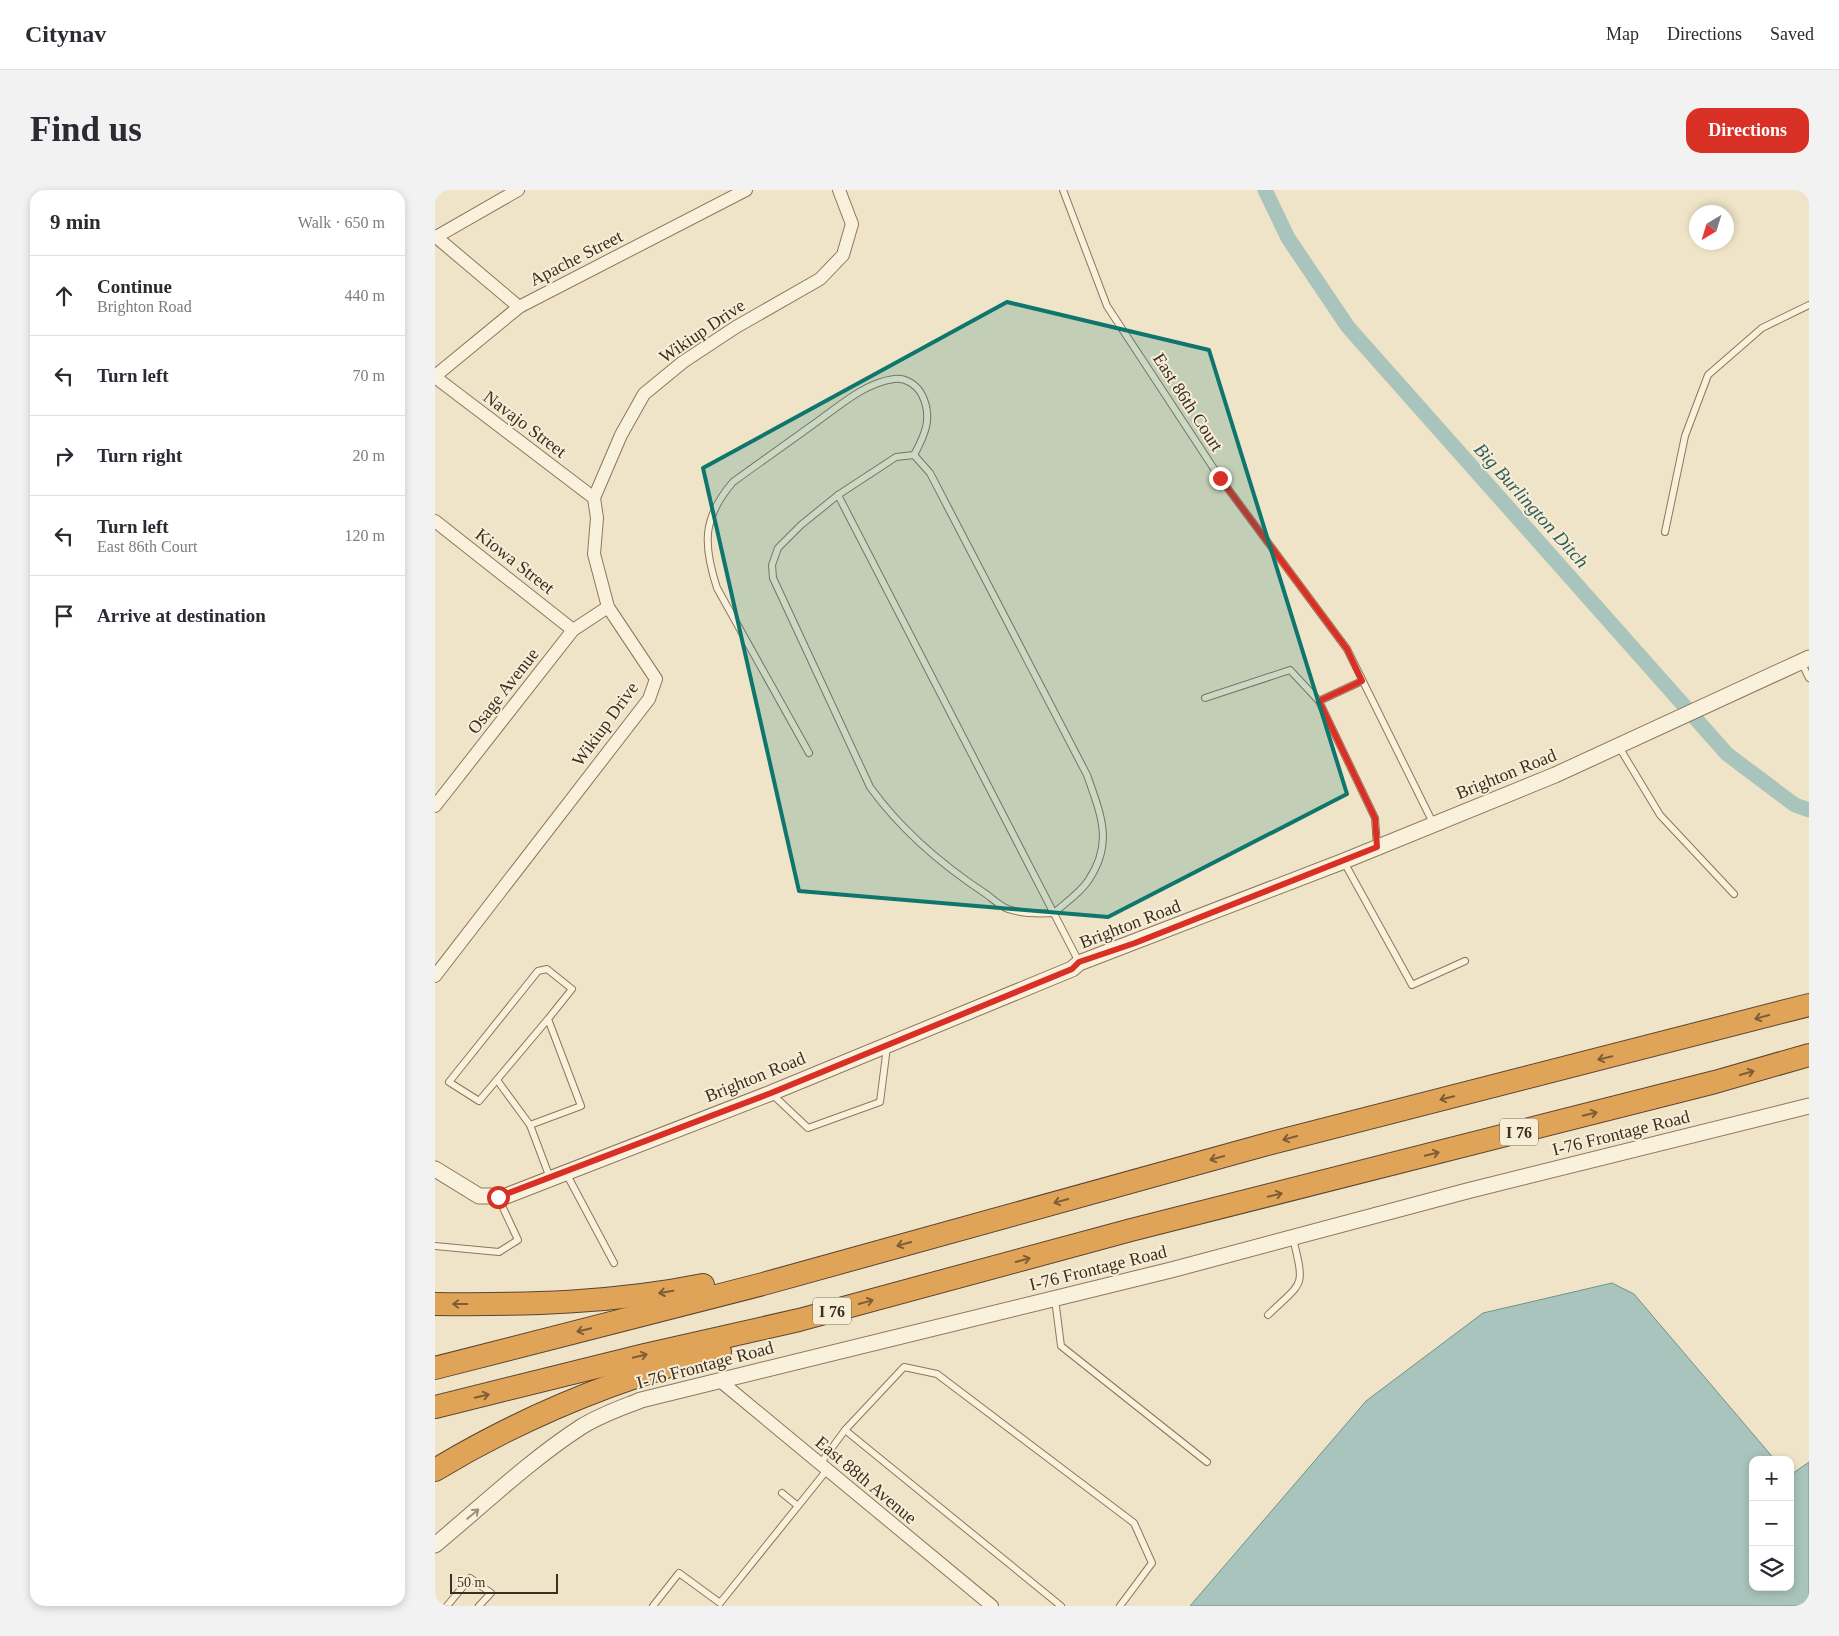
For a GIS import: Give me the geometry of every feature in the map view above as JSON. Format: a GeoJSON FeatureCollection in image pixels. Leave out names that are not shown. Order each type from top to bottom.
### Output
{"type":"FeatureCollection","features":[{"type":"Feature","properties":{"kind":"highway"},"geometry":{"type":"LineString","coordinates":[[435,1368],[763,1284],[1273,1142],[1809,1005]]}},
{"type":"Feature","properties":{"kind":"highway","name":"I 76"},"geometry":{"type":"LineString","coordinates":[[435,1407],[645,1355],[799,1320],[1131,1230],[1705,1084],[1809,1055]]}},
{"type":"Feature","properties":{"kind":"highway"},"geometry":{"type":"LineString","coordinates":[[435,1304],[530,1304],[625,1298],[720,1282],[801,1260],[851,1259]]}},
{"type":"Feature","properties":{"kind":"highway"},"geometry":{"type":"LineString","coordinates":[[435,1470],[507,1429],[554,1409],[639,1376],[743,1347],[799,1320]]}},
{"type":"Feature","properties":{"kind":"street"},"geometry":{"type":"LineString","coordinates":[[518,190],[436,236],[519,307]]}},
{"type":"Feature","properties":{"kind":"street","name":"Apache Street"},"geometry":{"type":"LineString","coordinates":[[435,376],[519,307],[746,190]]}},
{"type":"Feature","properties":{"kind":"street","name":"Wikiup Drive"},"geometry":{"type":"LineString","coordinates":[[435,976],[649,699],[656,679],[608,606],[594,554],[597,518],[594,498],[621,435],[644,394],[683,362],[728,332],[820,279],[843,255],[852,224],[839,190]]}},
{"type":"Feature","properties":{"kind":"street","name":"Navajo Street"},"geometry":{"type":"LineString","coordinates":[[435,376],[594,498]]}},
{"type":"Feature","properties":{"kind":"street","name":"Kiowa Street"},"geometry":{"type":"LineString","coordinates":[[435,521],[573,630]]}},
{"type":"Feature","properties":{"kind":"street","name":"Osage Avenue"},"geometry":{"type":"LineString","coordinates":[[435,806],[573,630],[608,606]]}},
{"type":"Feature","properties":{"kind":"street","name":"Brighton Road"},"geometry":{"type":"LineString","coordinates":[[435,1169],[473,1194],[485,1197],[498,1197],[550,1178],[771,1093],[888,1043],[1072,969],[1079,962],[1135,943],[1344,861],[1433,823],[1555,775],[1805,660]]}},
{"type":"Feature","properties":{"kind":"street","name":"I-76 Frontage Road"},"geometry":{"type":"LineString","coordinates":[[435,1545],[547,1452],[582,1426],[608,1412],[641,1400],[1055,1298],[1467,1190],[1809,1106]]}},
{"type":"Feature","properties":{"kind":"street","name":"East 88th Avenue"},"geometry":{"type":"LineString","coordinates":[[719,1380],[991,1606]]}},
{"type":"Feature","properties":{"kind":"lane","name":"East 86th Court"},"geometry":{"type":"LineString","coordinates":[[1063,190],[1107,306],[1220,478],[1347,649],[1433,823]]}},
{"type":"Feature","properties":{"kind":"lane"},"geometry":{"type":"LineString","coordinates":[[1665,532],[1685,436],[1709,374],[1762,328],[1809,305]]}},
{"type":"Feature","properties":{"kind":"lane"},"geometry":{"type":"LineString","coordinates":[[809,753],[717,588],[710,565],[707,543],[712,512],[719,498],[733,482],[854,396],[878,383],[896,378],[908,380],[920,391],[928,407],[927,433],[914,455]]}},
{"type":"Feature","properties":{"kind":"lane"},"geometry":{"type":"LineString","coordinates":[[914,455],[930,473],[1087,775],[1100,811],[1105,834],[1102,854],[1087,882],[1054,913],[1035,914],[1007,909],[969,883],[899,824],[870,787],[773,578],[771,565],[779,548],[801,525],[838,495],[896,457],[914,455]]}},
{"type":"Feature","properties":{"kind":"lane"},"geometry":{"type":"LineString","coordinates":[[838,495],[1079,962]]}},
{"type":"Feature","properties":{"kind":"lane"},"geometry":{"type":"LineString","coordinates":[[1805,660],[1809,678]]}},
{"type":"Feature","properties":{"kind":"lane"},"geometry":{"type":"LineString","coordinates":[[1205,698],[1290,670],[1319,701],[1375,818],[1377,847]]}},
{"type":"Feature","properties":{"kind":"lane"},"geometry":{"type":"LineString","coordinates":[[1319,701],[1362,681]]}},
{"type":"Feature","properties":{"kind":"lane"},"geometry":{"type":"LineString","coordinates":[[1619,746],[1660,815],[1733,894]]}},
{"type":"Feature","properties":{"kind":"lane"},"geometry":{"type":"LineString","coordinates":[[1344,861],[1412,985],[1465,961]]}},
{"type":"Feature","properties":{"kind":"lane"},"geometry":{"type":"LineString","coordinates":[[547,970],[572,989],[548,1019],[479,1102],[449,1082],[538,971],[547,970]]}},
{"type":"Feature","properties":{"kind":"lane"},"geometry":{"type":"LineString","coordinates":[[530,1125],[581,1106],[548,1019]]}},
{"type":"Feature","properties":{"kind":"lane"},"geometry":{"type":"LineString","coordinates":[[771,1093],[808,1128],[880,1102],[888,1043]]}},
{"type":"Feature","properties":{"kind":"lane"},"geometry":{"type":"LineString","coordinates":[[497,1080],[530,1125],[550,1178]]}},
{"type":"Feature","properties":{"kind":"lane"},"geometry":{"type":"LineString","coordinates":[[566,1172],[614,1263]]}},
{"type":"Feature","properties":{"kind":"lane"},"geometry":{"type":"LineString","coordinates":[[435,1246],[499,1252],[518,1240],[498,1197]]}},
{"type":"Feature","properties":{"kind":"lane"},"geometry":{"type":"LineString","coordinates":[[1268,1315],[1300,1284],[1301,1274],[1293,1237]]}},
{"type":"Feature","properties":{"kind":"lane"},"geometry":{"type":"LineString","coordinates":[[1055,1298],[1061,1346],[1207,1462]]}},
{"type":"Feature","properties":{"kind":"lane"},"geometry":{"type":"LineString","coordinates":[[653,1606],[679,1573],[720,1603],[798,1506],[824,1467],[845,1430],[904,1367],[937,1374],[1135,1523],[1152,1563],[1120,1606]]}},
{"type":"Feature","properties":{"kind":"lane"},"geometry":{"type":"LineString","coordinates":[[845,1430],[1061,1606]]}},
{"type":"Feature","properties":{"kind":"lane"},"geometry":{"type":"LineString","coordinates":[[782,1493],[798,1506]]}},
{"type":"Feature","properties":{"kind":"lane"},"geometry":{"type":"LineString","coordinates":[[447,1606],[470,1578],[491,1593],[479,1606]]}},
{"type":"Feature","properties":{"kind":"highlighted area"},"geometry":{"type":"Polygon","coordinates":[[[1007,302],[1209,350],[1347,794],[1108,917],[799,891],[703,468],[1007,302]]]}},
{"type":"Feature","properties":{"kind":"water"},"geometry":{"type":"Polygon","coordinates":[[[1612,1283],[1634,1294],[1772,1456],[1749,1456],[1749,1591],[1794,1591],[1794,1473],[1809,1462],[1809,1606],[1190,1606],[1366,1401],[1483,1313],[1612,1283]]]}},
{"type":"Feature","properties":{"kind":"waterway","name":"Big Burlington Ditch"},"geometry":{"type":"LineString","coordinates":[[1265,190],[1288,238],[1348,327],[1727,754],[1795,805],[1809,810]]}},
{"type":"Feature","properties":{"kind":"route"},"geometry":{"type":"LineString","coordinates":[[498,1197],[506,1196],[584,1164],[771,1093],[864,1053],[1072,969],[1079,962],[1135,943],[1377,847],[1375,818],[1319,701],[1362,681],[1347,649],[1220,478]]}}]}
